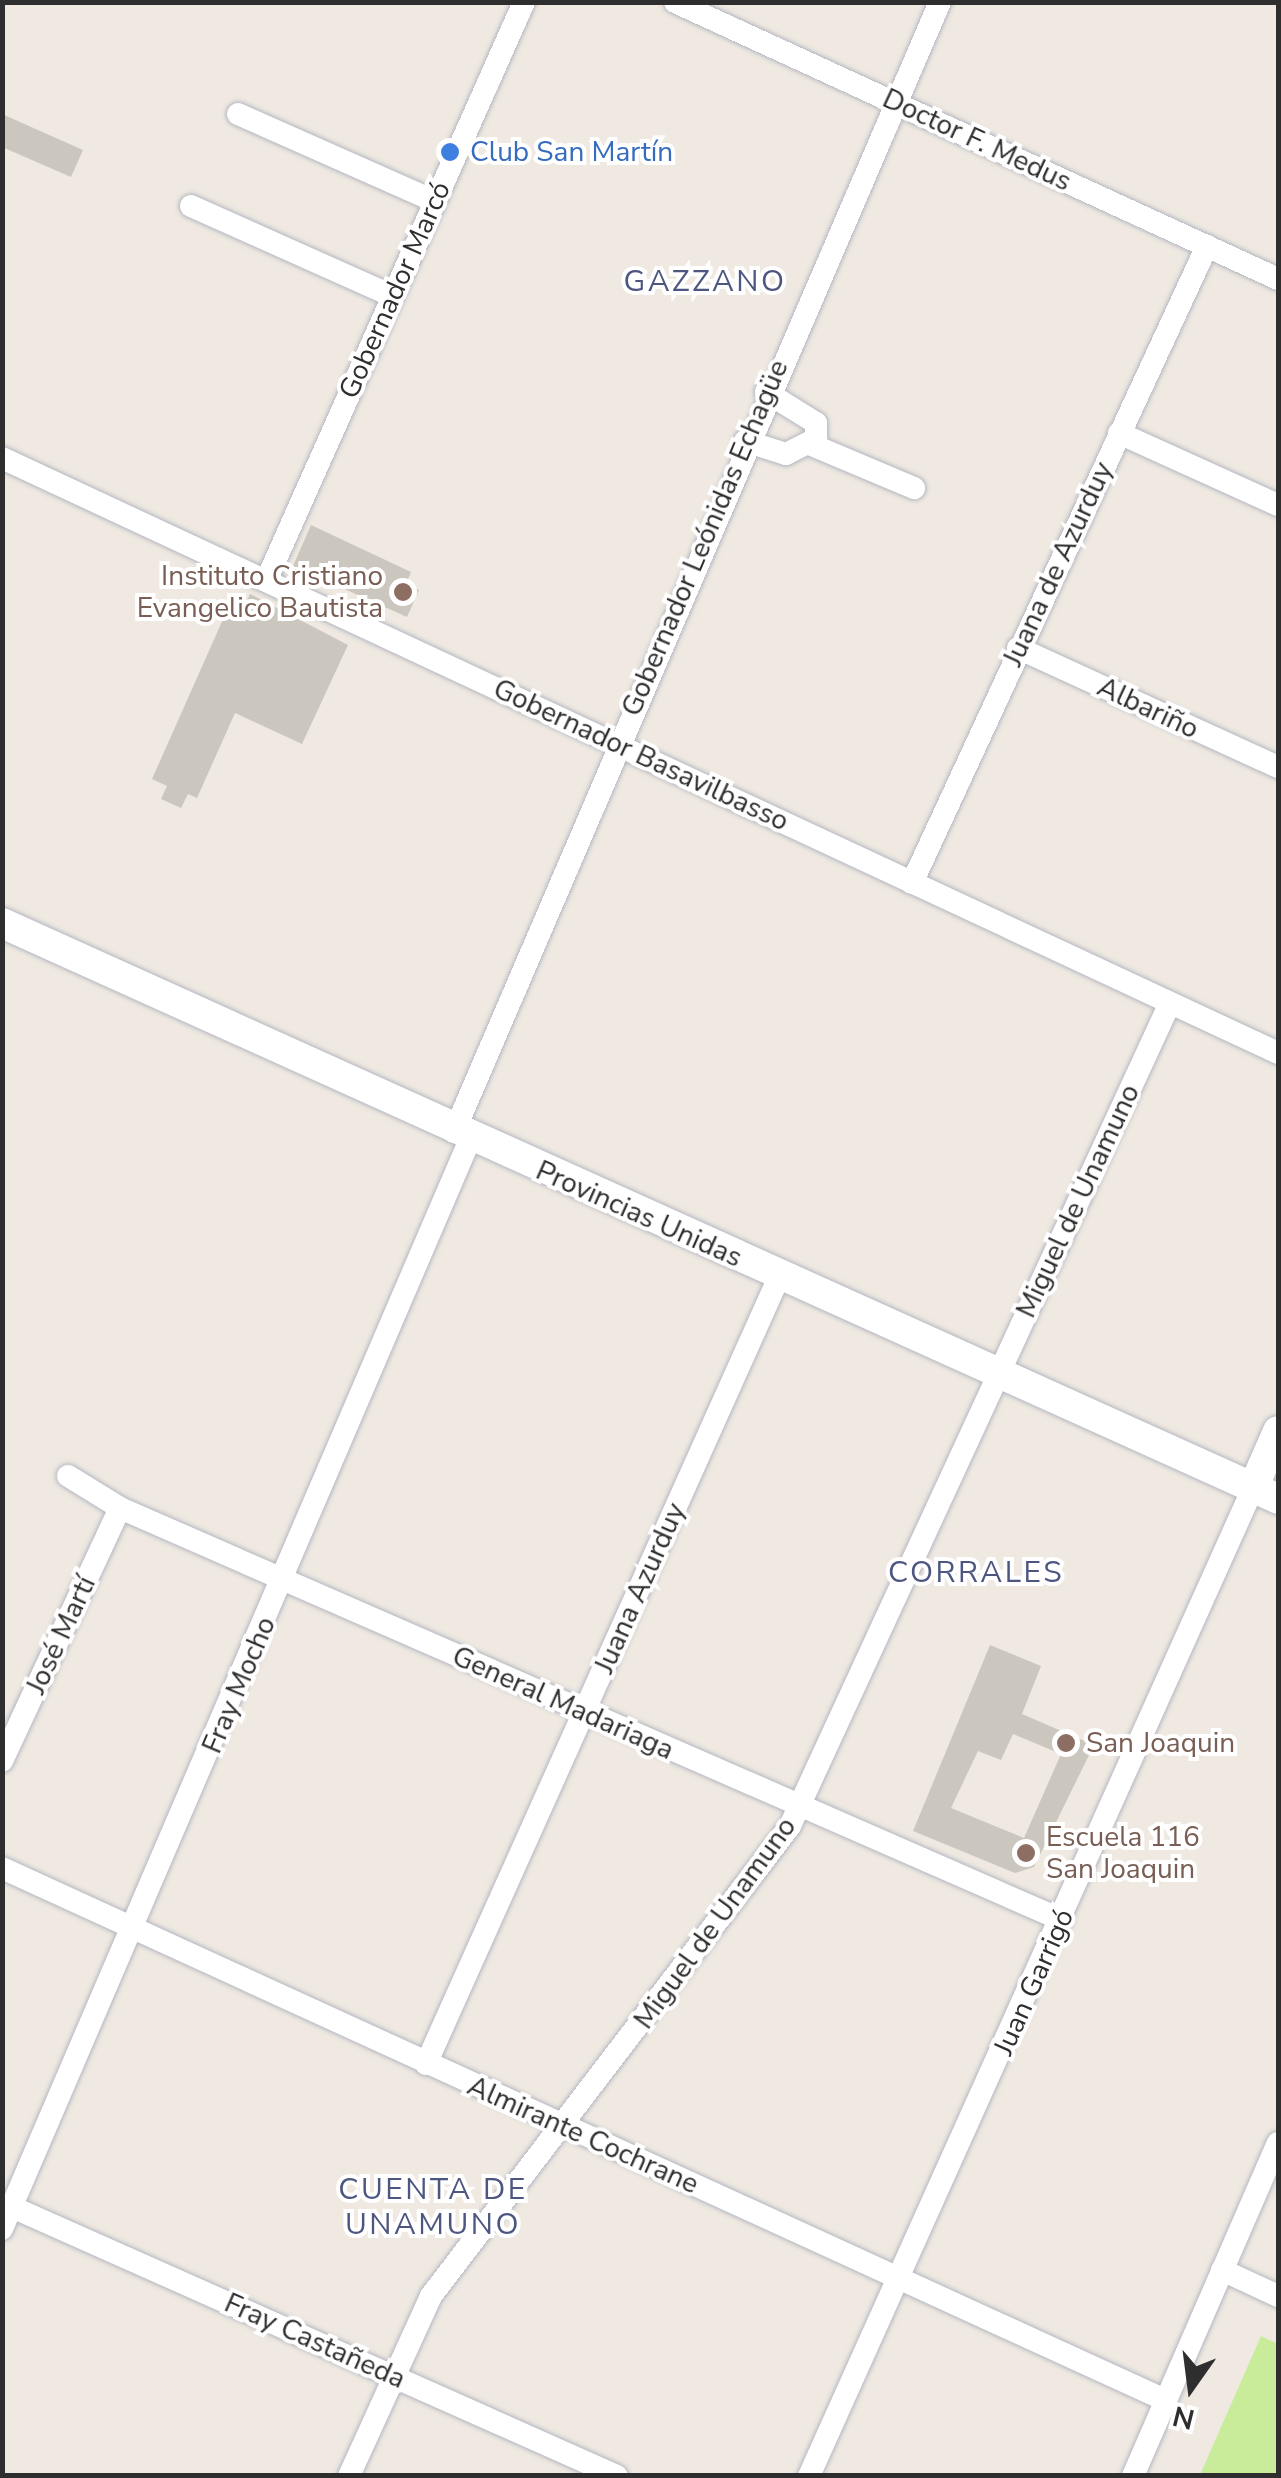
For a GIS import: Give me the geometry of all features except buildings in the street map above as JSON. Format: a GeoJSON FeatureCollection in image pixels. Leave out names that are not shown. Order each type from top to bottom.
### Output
{"type":"FeatureCollection","features":[{"type":"Feature","properties":{"kind":"street","name":"Gobernador Marcó"},"geometry":{"type":"LineString","coordinates":[[266,579],[524,2]]}},
{"type":"Feature","properties":{"kind":"street","name":"Doctor F. Medus"},"geometry":{"type":"LineString","coordinates":[[675,2],[1278,278]]}},
{"type":"Feature","properties":{"kind":"street","name":"Gobernador Leónidas Echagüe"},"geometry":{"type":"LineString","coordinates":[[462,1135],[745,440],[940,2]]}},
{"type":"Feature","properties":{"kind":"street"},"geometry":{"type":"LineString","coordinates":[[238,114],[434,201]]}},
{"type":"Feature","properties":{"kind":"street"},"geometry":{"type":"LineString","coordinates":[[191,206],[392,296]]}},
{"type":"Feature","properties":{"kind":"street","name":"Juana de Azurduy"},"geometry":{"type":"LineString","coordinates":[[912,883],[1207,246]]}},
{"type":"Feature","properties":{"kind":"street"},"geometry":{"type":"LineString","coordinates":[[766,392],[816,423],[812,444]]}},
{"type":"Feature","properties":{"kind":"street"},"geometry":{"type":"LineString","coordinates":[[1118,433],[1278,505]]}},
{"type":"Feature","properties":{"kind":"street"},"geometry":{"type":"LineString","coordinates":[[745,440],[786,454],[812,444],[914,488]]}},
{"type":"Feature","properties":{"kind":"street","name":"Gobernador Basavilbasso"},"geometry":{"type":"LineString","coordinates":[[2,458],[1278,1053]]}},
{"type":"Feature","properties":{"kind":"street","name":"Albariño"},"geometry":{"type":"LineString","coordinates":[[1018,648],[1278,768]]}},
{"type":"Feature","properties":{"kind":"street","name":"Provincias Unidas"},"geometry":{"type":"LineString","coordinates":[[2,923],[996,1377],[1266,1493]]}},
{"type":"Feature","properties":{"kind":"street","name":"Miguel de Unamuno"},"geometry":{"type":"LineString","coordinates":[[349,2476],[431,2296],[564,2127],[800,1807],[1169,1005]]}},
{"type":"Feature","properties":{"kind":"street","name":"Fray Mocho"},"geometry":{"type":"LineString","coordinates":[[2,2230],[285,1578],[462,1135]]}},
{"type":"Feature","properties":{"kind":"street","name":"Juana Azurduy"},"geometry":{"type":"LineString","coordinates":[[426,2064],[780,1277]]}},
{"type":"Feature","properties":{"kind":"street","name":"Juan Garrigó"},"geometry":{"type":"LineString","coordinates":[[809,2476],[1062,1920],[1266,1493],[1278,1431]]}},
{"type":"Feature","properties":{"kind":"street","name":"General Madariaga"},"geometry":{"type":"LineString","coordinates":[[68,1476],[120,1508],[1062,1920]]}},
{"type":"Feature","properties":{"kind":"street","name":"José Martí"},"geometry":{"type":"LineString","coordinates":[[6,1746],[120,1508]]}},
{"type":"Feature","properties":{"kind":"street","name":"Almirante Cochrane"},"geometry":{"type":"LineString","coordinates":[[2,1868],[1165,2400]]}},
{"type":"Feature","properties":{"kind":"street"},"geometry":{"type":"LineString","coordinates":[[1133,2476],[1278,2143]]}},
{"type":"Feature","properties":{"kind":"street","name":"Fray Castañeda"},"geometry":{"type":"LineString","coordinates":[[12,2207],[617,2476]]}},
{"type":"Feature","properties":{"kind":"street"},"geometry":{"type":"LineString","coordinates":[[1222,2270],[1278,2296]]}},
{"type":"Feature","properties":{"kind":"green space"},"geometry":{"type":"Polygon","coordinates":[[[1261,2336],[1278,2344],[1278,2475],[1200,2475],[1261,2336]]]}},
{"type":"Feature","properties":{"kind":"place","name":"Club San Martín"},"geometry":{"type":"Point","coordinates":[450,152]}},
{"type":"Feature","properties":{"kind":"place","name":"Instituto Cristiano Evangelico Bautista"},"geometry":{"type":"Point","coordinates":[403,592]}},
{"type":"Feature","properties":{"kind":"place","name":"San Joaquin"},"geometry":{"type":"Point","coordinates":[1066,1743]}},
{"type":"Feature","properties":{"kind":"place","name":"Escuela 116 San Joaquin"},"geometry":{"type":"Point","coordinates":[1026,1853]}},
{"type":"Feature","properties":{"kind":"district","name":"GAZZANO"},"geometry":{"type":"Point","coordinates":[705,282]}},
{"type":"Feature","properties":{"kind":"district","name":"CORRALES"},"geometry":{"type":"Point","coordinates":[976,1573]}},
{"type":"Feature","properties":{"kind":"district","name":"CUENTA DE UNAMUNO"},"geometry":{"type":"Point","coordinates":[433,2207]}}]}
